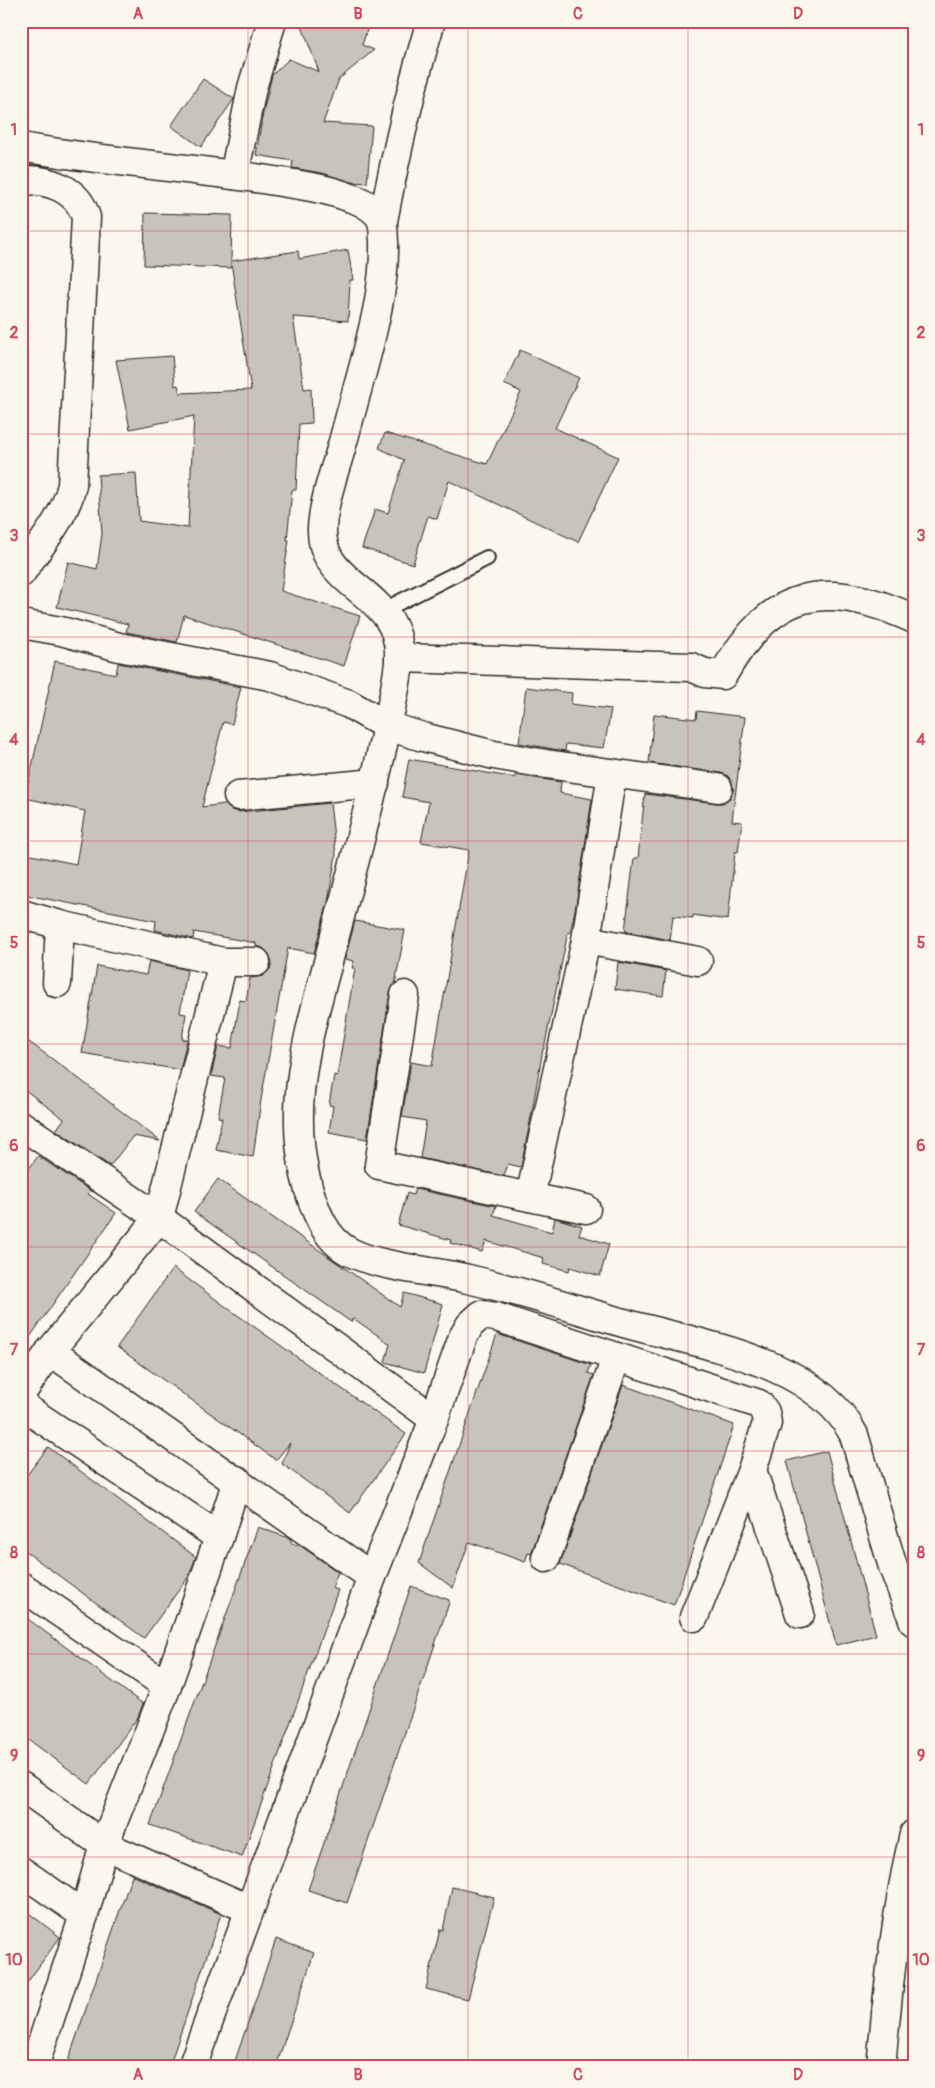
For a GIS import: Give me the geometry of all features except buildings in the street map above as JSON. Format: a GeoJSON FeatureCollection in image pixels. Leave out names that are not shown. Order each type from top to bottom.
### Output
{"type":"FeatureCollection","features":[{"type":"Feature","properties":{"kind":"street"},"geometry":{"type":"LineString","coordinates":[[234,175],[252,88],[272,21]]}},
{"type":"Feature","properties":{"kind":"street"},"geometry":{"type":"LineString","coordinates":[[431,21],[403,122],[383,221],[384,258],[376,319],[326,498],[321,525],[322,543],[332,565],[384,610],[394,626],[399,658],[375,783],[304,1057],[298,1117],[302,1162],[310,1196],[324,1228],[334,1240],[350,1252],[382,1263],[465,1278],[533,1295],[627,1324],[740,1353],[787,1374],[819,1394],[836,1408],[846,1420],[854,1435],[893,1567],[914,1622]]}},
{"type":"Feature","properties":{"kind":"street"},"geometry":{"type":"LineString","coordinates":[[21,147],[287,183],[347,196],[363,202],[375,210],[383,221]]}},
{"type":"Feature","properties":{"kind":"street"},"geometry":{"type":"LineString","coordinates":[[21,180],[47,182],[62,187],[78,200],[86,217],[70,497],[63,512],[21,573]]}},
{"type":"Feature","properties":{"kind":"street"},"geometry":{"type":"LineString","coordinates":[[399,658],[691,668],[722,674],[747,636],[785,605],[802,598],[837,596],[881,606],[914,619]]}},
{"type":"Feature","properties":{"kind":"street"},"geometry":{"type":"LineString","coordinates":[[21,624],[61,631],[119,647],[270,676],[349,704],[387,726],[423,738],[494,755],[718,788]]}},
{"type":"Feature","properties":{"kind":"street"},"geometry":{"type":"LineString","coordinates":[[530,1197],[586,940],[612,773]]}},
{"type":"Feature","properties":{"kind":"street"},"geometry":{"type":"LineString","coordinates":[[238,796],[375,783]]}},
{"type":"Feature","properties":{"kind":"street"},"geometry":{"type":"LineString","coordinates":[[21,914],[60,925],[224,962],[256,962]]}},
{"type":"Feature","properties":{"kind":"street"},"geometry":{"type":"LineString","coordinates":[[57,983],[60,925]]}},
{"type":"Feature","properties":{"kind":"street"},"geometry":{"type":"LineString","coordinates":[[586,940],[698,961]]}},
{"type":"Feature","properties":{"kind":"street"},"geometry":{"type":"LineString","coordinates":[[21,1394],[50,1351],[159,1218],[224,962]]}},
{"type":"Feature","properties":{"kind":"street"},"geometry":{"type":"LineString","coordinates":[[404,995],[379,1165],[586,1209]]}},
{"type":"Feature","properties":{"kind":"street"},"geometry":{"type":"LineString","coordinates":[[21,1125],[159,1218],[434,1420]]}},
{"type":"Feature","properties":{"kind":"street"},"geometry":{"type":"LineString","coordinates":[[192,2067],[372,1577],[434,1420],[463,1337],[470,1325],[481,1316],[496,1317],[760,1404],[765,1412],[767,1423],[752,1470],[694,1617]]}},
{"type":"Feature","properties":{"kind":"street"},"geometry":{"type":"LineString","coordinates":[[50,1351],[237,1480],[372,1577]]}},
{"type":"Feature","properties":{"kind":"street"},"geometry":{"type":"LineString","coordinates":[[546,1558],[616,1358]]}},
{"type":"Feature","properties":{"kind":"street"},"geometry":{"type":"LineString","coordinates":[[21,1405],[219,1537]]}},
{"type":"Feature","properties":{"kind":"street"},"geometry":{"type":"LineString","coordinates":[[752,1470],[800,1614]]}},
{"type":"Feature","properties":{"kind":"street"},"geometry":{"type":"LineString","coordinates":[[34,2067],[84,1915],[104,1845],[167,1686],[237,1480]]}},
{"type":"Feature","properties":{"kind":"street"},"geometry":{"type":"LineString","coordinates":[[21,1586],[167,1686]]}},
{"type":"Feature","properties":{"kind":"street"},"geometry":{"type":"LineString","coordinates":[[21,1786],[104,1845],[249,1909]]}},
{"type":"Feature","properties":{"kind":"street"},"geometry":{"type":"LineString","coordinates":[[881,2067],[887,1998],[901,1892],[914,1834]]}},
{"type":"Feature","properties":{"kind":"street"},"geometry":{"type":"LineString","coordinates":[[21,1871],[84,1915]]}},
{"type":"Feature","properties":{"kind":"lane"},"geometry":{"type":"LineString","coordinates":[[384,610],[486,558]]}}]}
